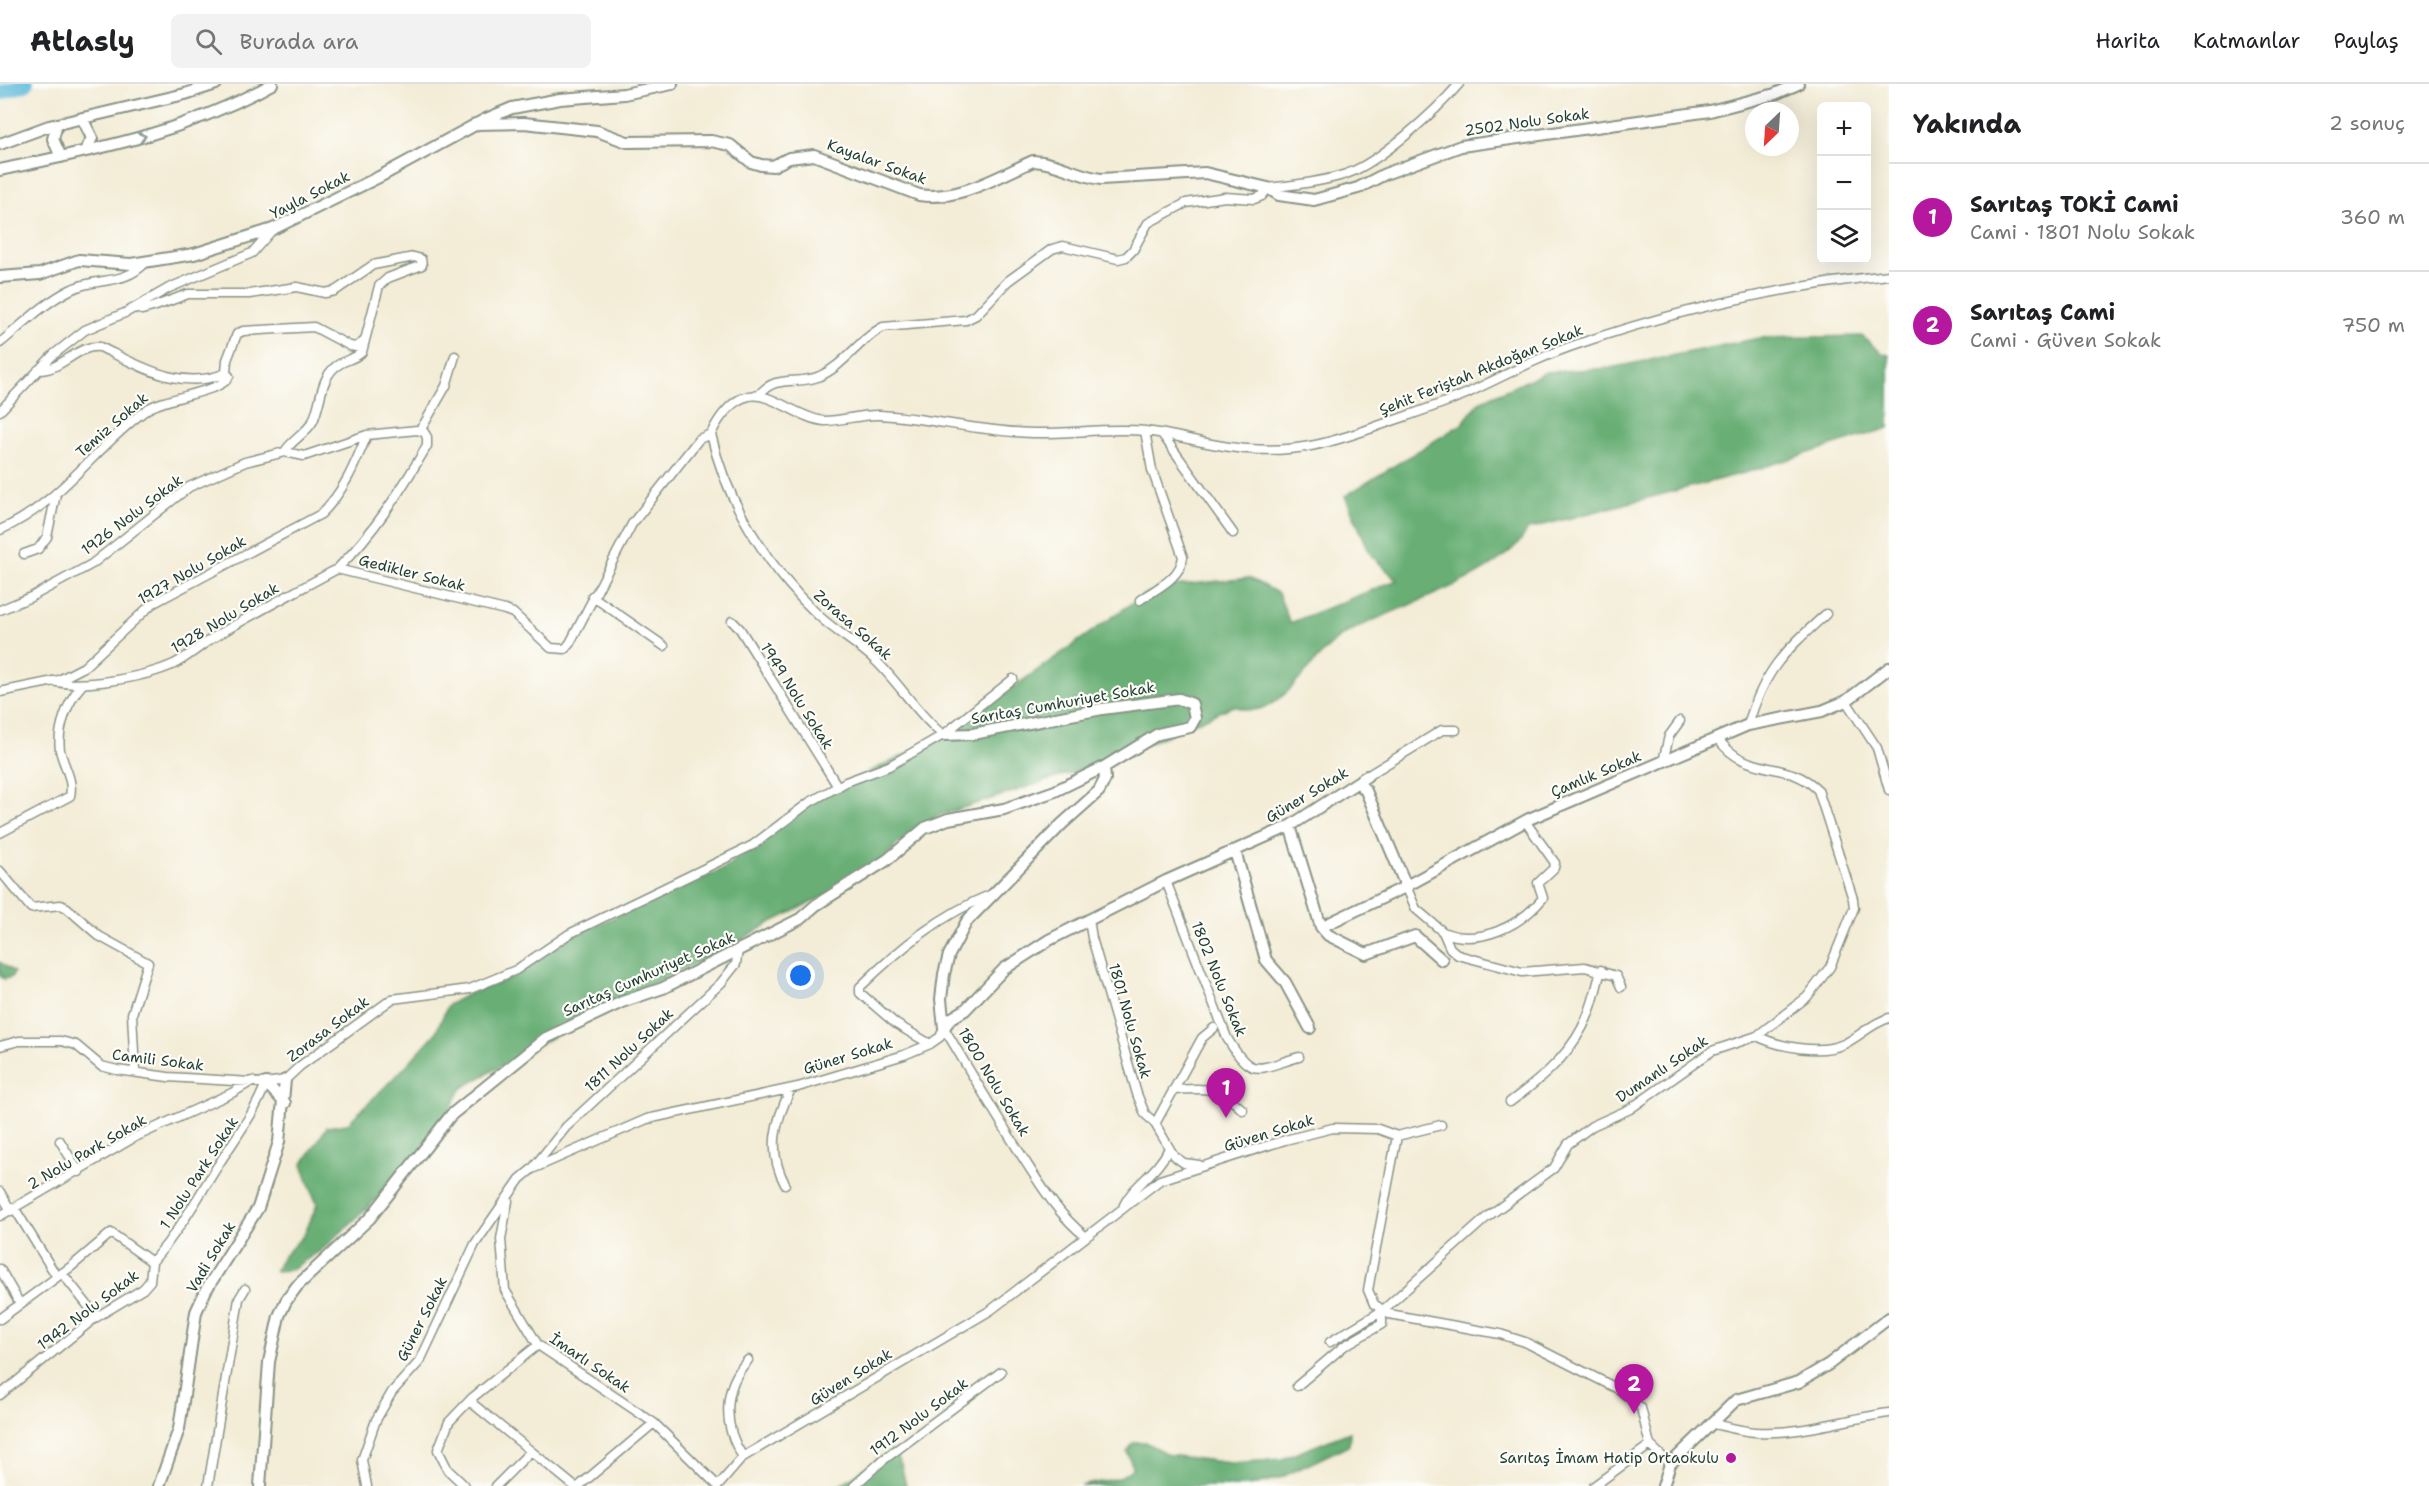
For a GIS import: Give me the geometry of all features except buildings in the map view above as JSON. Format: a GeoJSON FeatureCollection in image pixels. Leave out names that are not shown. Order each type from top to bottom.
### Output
{"type":"FeatureCollection","features":[{"type":"Feature","properties":{"kind":"street"},"geometry":{"type":"LineString","coordinates":[[0,144],[57,124],[185,94],[216,84]]}},
{"type":"Feature","properties":{"kind":"street"},"geometry":{"type":"LineString","coordinates":[[0,170],[85,152],[176,128],[233,106],[272,84]]}},
{"type":"Feature","properties":{"kind":"street","name":"Yayla Sokak"},"geometry":{"type":"LineString","coordinates":[[0,411],[53,355],[85,330],[134,308],[169,288],[252,253],[273,229],[381,176],[475,124],[512,108],[624,94],[672,84]]}},
{"type":"Feature","properties":{"kind":"street"},"geometry":{"type":"LineString","coordinates":[[711,434],[722,415],[740,399],[759,395],[770,384],[780,380],[819,377],[848,358],[872,333],[883,327],[966,320],[983,308],[1008,281],[1052,249],[1063,246],[1118,259],[1126,257],[1133,250],[1148,223],[1186,203],[1225,197],[1254,199],[1262,196],[1268,188],[1347,174],[1382,153],[1428,116],[1459,84]]}},
{"type":"Feature","properties":{"kind":"street","name":"2502 Nolu Sokak"},"geometry":{"type":"LineString","coordinates":[[1268,188],[1279,195],[1304,199],[1324,198],[1461,146],[1710,111],[1775,94],[1798,84]]}},
{"type":"Feature","properties":{"kind":"street"},"geometry":{"type":"LineString","coordinates":[[82,118],[92,138],[85,152]]}},
{"type":"Feature","properties":{"kind":"street","name":"Kayalar Sokak"},"geometry":{"type":"LineString","coordinates":[[475,124],[524,123],[597,131],[627,142],[711,141],[730,145],[751,162],[761,165],[773,166],[789,158],[814,155],[919,195],[934,197],[952,196],[1034,161],[1047,162],[1101,179],[1205,173],[1268,188]]}},
{"type":"Feature","properties":{"kind":"street"},"geometry":{"type":"LineString","coordinates":[[57,124],[53,139],[61,157]]}},
{"type":"Feature","properties":{"kind":"street"},"geometry":{"type":"LineString","coordinates":[[0,277],[40,274],[79,260],[146,262],[194,254],[273,229]]}},
{"type":"Feature","properties":{"kind":"street"},"geometry":{"type":"LineString","coordinates":[[134,308],[142,310],[188,294],[249,294],[297,287],[326,293],[335,291],[373,265],[414,257],[421,260],[422,264],[388,278],[379,286],[362,352],[356,358],[333,369],[326,380],[313,420],[306,432],[287,447],[285,452],[304,456],[367,435],[420,431],[446,386],[455,357]]}},
{"type":"Feature","properties":{"kind":"street"},"geometry":{"type":"LineString","coordinates":[[0,343],[47,304],[71,289],[134,275],[146,262]]}},
{"type":"Feature","properties":{"kind":"street","name":"Şehit Feriştah Akdoğan Sokak"},"geometry":{"type":"LineString","coordinates":[[1162,434],[1232,448],[1265,451],[1295,450],[1330,442],[1425,410],[1468,393],[1511,370],[1601,337],[1677,314],[1801,286],[1889,275]]}},
{"type":"Feature","properties":{"kind":"street"},"geometry":{"type":"LineString","coordinates":[[226,373],[232,344],[237,334],[243,331],[314,327],[350,346],[356,347],[363,342]]}},
{"type":"Feature","properties":{"kind":"street","name":"Temiz Sokak"},"geometry":{"type":"LineString","coordinates":[[0,530],[56,494],[144,411],[158,402],[222,385],[228,381],[229,376],[226,373],[204,379],[182,380],[153,372],[100,347],[91,346],[53,368],[39,370]]}},
{"type":"Feature","properties":{"kind":"street"},"geometry":{"type":"LineString","coordinates":[[759,395],[805,417],[822,421],[875,415],[983,430],[1034,433],[1115,429],[1162,434],[1233,533]]}},
{"type":"Feature","properties":{"kind":"street","name":"Gedikler Sokak"},"geometry":{"type":"LineString","coordinates":[[337,568],[354,552],[393,502],[427,446],[427,437],[420,431]]}},
{"type":"Feature","properties":{"kind":"street"},"geometry":{"type":"LineString","coordinates":[[1140,600],[1174,576],[1181,566],[1183,557],[1152,470],[1145,431]]}},
{"type":"Feature","properties":{"kind":"street","name":"Gedikler Sokak"},"geometry":{"type":"LineString","coordinates":[[337,568],[505,610],[513,613],[551,648],[565,649],[632,524],[699,439],[711,434]]}},
{"type":"Feature","properties":{"kind":"street","name":"Zorasa Sokak"},"geometry":{"type":"LineString","coordinates":[[285,1080],[300,1066],[392,999],[470,989],[516,970],[569,934],[753,845],[810,802],[838,787],[889,766],[943,735],[924,718],[874,659],[819,616],[756,541],[716,456],[711,434]]}},
{"type":"Feature","properties":{"kind":"street","name":"1927 Nolu Sokak"},"geometry":{"type":"LineString","coordinates":[[0,692],[52,681],[84,667],[152,604],[321,514],[333,502],[352,471],[367,435]]}},
{"type":"Feature","properties":{"kind":"street","name":"1926 Nolu Sokak"},"geometry":{"type":"LineString","coordinates":[[0,610],[31,597],[92,564],[189,487],[246,462],[285,452]]}},
{"type":"Feature","properties":{"kind":"street"},"geometry":{"type":"LineString","coordinates":[[24,554],[38,549],[46,537],[56,494]]}},
{"type":"Feature","properties":{"kind":"street","name":"1928 Nolu Sokak"},"geometry":{"type":"LineString","coordinates":[[52,681],[82,685],[173,664],[218,635],[337,568]]}},
{"type":"Feature","properties":{"kind":"street"},"geometry":{"type":"LineString","coordinates":[[592,596],[664,646]]}},
{"type":"Feature","properties":{"kind":"street"},"geometry":{"type":"LineString","coordinates":[[1748,725],[1766,676],[1796,641],[1826,614]]}},
{"type":"Feature","properties":{"kind":"street","name":"1949 Nolu Sokak"},"geometry":{"type":"LineString","coordinates":[[732,621],[740,628],[838,787]]}},
{"type":"Feature","properties":{"kind":"street","name":"Çamlık Sokak"},"geometry":{"type":"LineString","coordinates":[[1321,927],[1406,886],[1525,821],[1748,725],[1822,711],[1846,701],[1889,668]]}},
{"type":"Feature","properties":{"kind":"street"},"geometry":{"type":"LineString","coordinates":[[943,735],[1014,679]]}},
{"type":"Feature","properties":{"kind":"street"},"geometry":{"type":"LineString","coordinates":[[0,833],[65,801],[70,796],[72,788],[60,750],[60,738],[71,697],[82,685]]}},
{"type":"Feature","properties":{"kind":"street","name":"Sarıtaş Cumhuriyet Sokak"},"geometry":{"type":"LineString","coordinates":[[260,1486],[269,1362],[277,1323],[286,1301],[297,1286],[370,1218],[452,1115],[487,1084],[546,1038],[622,1002],[663,988],[800,919],[816,905],[886,860],[925,828],[948,819],[1004,809],[1055,791],[1104,767],[1158,734],[1190,727],[1195,718],[1192,704],[1179,699],[1102,709],[985,732],[943,735]]}},
{"type":"Feature","properties":{"kind":"street"},"geometry":{"type":"LineString","coordinates":[[1846,701],[1877,748],[1889,790]]}},
{"type":"Feature","properties":{"kind":"street"},"geometry":{"type":"LineString","coordinates":[[1663,762],[1669,736],[1680,721]]}},
{"type":"Feature","properties":{"kind":"street","name":"Güner Sokak"},"geometry":{"type":"LineString","coordinates":[[367,1486],[362,1460],[376,1420],[392,1392],[420,1361],[475,1244],[520,1179],[532,1168],[647,1119],[791,1089],[904,1055],[930,1044],[940,1037],[950,1019],[965,1010],[1004,969],[1049,940],[1166,881],[1290,826],[1442,730],[1456,730]]}},
{"type":"Feature","properties":{"kind":"street","name":"Dumanlı Sokak"},"geometry":{"type":"LineString","coordinates":[[1330,1342],[1382,1311],[1487,1216],[1554,1168],[1568,1144],[1592,1126],[1630,1109],[1712,1051],[1757,1036],[1807,997],[1830,967],[1854,908],[1818,790],[1808,781],[1777,769],[1742,762],[1727,752],[1718,739]]}},
{"type":"Feature","properties":{"kind":"street","name":"1800 Nolu Sokak"},"geometry":{"type":"LineString","coordinates":[[1085,1236],[1068,1222],[1051,1200],[976,1087],[944,1028],[941,999],[950,955],[967,921],[1099,791],[1104,778],[1104,767]]}},
{"type":"Feature","properties":{"kind":"street"},"geometry":{"type":"LineString","coordinates":[[1362,779],[1416,909],[1443,932],[1454,936],[1473,938],[1500,930],[1520,919],[1543,898],[1538,884],[1554,868],[1555,863],[1525,821]]}},
{"type":"Feature","properties":{"kind":"street"},"geometry":{"type":"LineString","coordinates":[[1290,826],[1321,927],[1328,935],[1366,954],[1415,936],[1442,960]]}},
{"type":"Feature","properties":{"kind":"street"},"geometry":{"type":"LineString","coordinates":[[1235,851],[1266,960],[1286,982],[1310,1028]]}},
{"type":"Feature","properties":{"kind":"street"},"geometry":{"type":"LineString","coordinates":[[0,871],[31,908],[61,905],[99,936],[147,963],[132,1014],[135,1071]]}},
{"type":"Feature","properties":{"kind":"street","name":"1802 Nolu Sokak"},"geometry":{"type":"LineString","coordinates":[[1166,881],[1227,1038],[1237,1055],[1248,1066],[1257,1069],[1299,1058]]}},
{"type":"Feature","properties":{"kind":"street"},"geometry":{"type":"LineString","coordinates":[[930,1044],[896,1024],[860,993],[860,987],[890,958],[960,906],[992,894]]}},
{"type":"Feature","properties":{"kind":"street","name":"1801 Nolu Sokak"},"geometry":{"type":"LineString","coordinates":[[1089,920],[1137,1094],[1145,1114],[1155,1124],[1174,1156],[1184,1163],[1207,1165]]}},
{"type":"Feature","properties":{"kind":"street"},"geometry":{"type":"LineString","coordinates":[[1443,932],[1450,948],[1458,955],[1473,961],[1522,972],[1585,967],[1602,970],[1616,976],[1621,987]]}},
{"type":"Feature","properties":{"kind":"street","name":"1811 Nolu Sokak"},"geometry":{"type":"LineString","coordinates":[[532,1168],[566,1127],[721,983],[736,964],[738,950]]}},
{"type":"Feature","properties":{"kind":"street"},"geometry":{"type":"LineString","coordinates":[[1510,1102],[1549,1071],[1575,1039],[1588,1014],[1602,970]]}},
{"type":"Feature","properties":{"kind":"street"},"geometry":{"type":"LineString","coordinates":[[1757,1036],[1780,1044],[1824,1048],[1842,1045],[1878,1022],[1889,1018]]}},
{"type":"Feature","properties":{"kind":"street"},"geometry":{"type":"LineString","coordinates":[[1155,1124],[1202,1038],[1214,1028]]}},
{"type":"Feature","properties":{"kind":"street","name":"Camili Sokak"},"geometry":{"type":"LineString","coordinates":[[0,1046],[19,1041],[61,1041],[76,1045],[100,1066],[168,1077],[266,1083],[285,1080]]}},
{"type":"Feature","properties":{"kind":"street","name":"Vadi Sokak"},"geometry":{"type":"LineString","coordinates":[[159,1486],[179,1429],[196,1312],[206,1290],[258,1208],[279,1143],[285,1103],[285,1080]]}},
{"type":"Feature","properties":{"kind":"street","name":"2 Nolu Park Sokak"},"geometry":{"type":"LineString","coordinates":[[0,1216],[79,1172],[135,1137],[232,1094],[252,1082]]}},
{"type":"Feature","properties":{"kind":"street"},"geometry":{"type":"LineString","coordinates":[[266,1083],[285,1103]]}},
{"type":"Feature","properties":{"kind":"street","name":"1 Nolu Park Sokak"},"geometry":{"type":"LineString","coordinates":[[152,1262],[193,1209],[218,1165],[256,1109],[266,1083]]}},
{"type":"Feature","properties":{"kind":"street"},"geometry":{"type":"LineString","coordinates":[[785,1184],[776,1168],[775,1126],[791,1089]]}},
{"type":"Feature","properties":{"kind":"street"},"geometry":{"type":"LineString","coordinates":[[1173,1090],[1209,1089],[1226,1096],[1243,1110]]}},
{"type":"Feature","properties":{"kind":"street"},"geometry":{"type":"LineString","coordinates":[[1441,1125],[1397,1136],[1368,1290],[1369,1298],[1382,1311],[1500,1334],[1525,1342],[1620,1390],[1636,1401],[1645,1419],[1650,1445],[1670,1464]]}},
{"type":"Feature","properties":{"kind":"street","name":"Güven Sokak"},"geometry":{"type":"LineString","coordinates":[[718,1486],[743,1457],[991,1310],[1123,1206],[1160,1180],[1333,1128],[1378,1129],[1397,1136]]}},
{"type":"Feature","properties":{"kind":"street"},"geometry":{"type":"LineString","coordinates":[[60,1141],[79,1172]]}},
{"type":"Feature","properties":{"kind":"street"},"geometry":{"type":"LineString","coordinates":[[1123,1206],[1127,1197],[1158,1167],[1169,1148]]}},
{"type":"Feature","properties":{"kind":"street"},"geometry":{"type":"LineString","coordinates":[[0,1192],[60,1275],[97,1317]]}},
{"type":"Feature","properties":{"kind":"street","name":"İmarlı Sokak"},"geometry":{"type":"LineString","coordinates":[[509,1196],[501,1239],[505,1290],[538,1345],[654,1422],[718,1486]]}},
{"type":"Feature","properties":{"kind":"street"},"geometry":{"type":"LineString","coordinates":[[0,1318],[60,1275],[111,1233],[152,1262]]}},
{"type":"Feature","properties":{"kind":"street","name":"1942 Nolu Sokak"},"geometry":{"type":"LineString","coordinates":[[0,1395],[97,1317],[143,1289],[150,1281],[152,1262]]}},
{"type":"Feature","properties":{"kind":"street"},"geometry":{"type":"LineString","coordinates":[[0,1269],[20,1304]]}},
{"type":"Feature","properties":{"kind":"street"},"geometry":{"type":"LineString","coordinates":[[208,1486],[239,1299],[245,1289]]}},
{"type":"Feature","properties":{"kind":"street"},"geometry":{"type":"LineString","coordinates":[[1297,1386],[1344,1346],[1382,1324],[1382,1311]]}},
{"type":"Feature","properties":{"kind":"street"},"geometry":{"type":"LineString","coordinates":[[1663,1486],[1670,1464],[1714,1424],[1736,1400],[1799,1382],[1829,1364],[1889,1318]]}},
{"type":"Feature","properties":{"kind":"street"},"geometry":{"type":"LineString","coordinates":[[465,1486],[448,1470],[438,1450],[448,1422],[472,1398],[538,1345]]}},
{"type":"Feature","properties":{"kind":"street"},"geometry":{"type":"LineString","coordinates":[[743,1457],[729,1428],[729,1399],[734,1378],[748,1360]]}},
{"type":"Feature","properties":{"kind":"street","name":"1912 Nolu Sokak"},"geometry":{"type":"LineString","coordinates":[[854,1486],[882,1461],[1001,1372]]}},
{"type":"Feature","properties":{"kind":"street"},"geometry":{"type":"LineString","coordinates":[[472,1398],[476,1407],[576,1486],[654,1422]]}},
{"type":"Feature","properties":{"kind":"street"},"geometry":{"type":"LineString","coordinates":[[1714,1424],[1765,1432],[1807,1428],[1854,1417],[1889,1413]]}},
{"type":"Feature","properties":{"kind":"street"},"geometry":{"type":"LineString","coordinates":[[1594,1486],[1650,1445]]}},
{"type":"Feature","properties":{"kind":"street"},"geometry":{"type":"LineString","coordinates":[[496,1486],[531,1451]]}},
{"type":"Feature","properties":{"kind":"green space"},"geometry":{"type":"Polygon","coordinates":[[[1862,336],[1883,354],[1889,355],[1889,428],[1748,472],[1528,529],[1515,546],[1496,562],[1472,577],[1345,634],[1323,653],[1288,691],[1264,708],[1246,710],[1233,706],[1108,761],[938,816],[912,830],[880,862],[841,888],[770,923],[729,947],[612,1003],[462,1088],[425,1154],[322,1250],[290,1270],[275,1271],[282,1258],[304,1235],[317,1205],[302,1165],[327,1127],[347,1124],[404,1068],[435,1034],[448,1005],[468,994],[512,978],[572,936],[723,869],[826,792],[922,747],[994,701],[1142,596],[1161,587],[1249,578],[1278,593],[1290,623],[1397,580],[1371,555],[1345,496],[1462,424],[1479,402],[1546,372],[1610,368],[1759,338],[1862,336]]]}},
{"type":"Feature","properties":{"kind":"green space"},"geometry":{"type":"Polygon","coordinates":[[[0,962],[14,972],[12,977],[5,979],[0,976],[0,962]]]}},
{"type":"Feature","properties":{"kind":"green space"},"geometry":{"type":"Polygon","coordinates":[[[1350,1432],[1349,1445],[1280,1478],[1249,1486],[1081,1486],[1119,1478],[1133,1468],[1127,1452],[1134,1442],[1145,1442],[1169,1455],[1231,1463],[1282,1459],[1350,1432]]]}},
{"type":"Feature","properties":{"kind":"green space"},"geometry":{"type":"Polygon","coordinates":[[[891,1450],[901,1464],[906,1486],[839,1486],[891,1450]]]}},
{"type":"Feature","properties":{"kind":"waterway"},"geometry":{"type":"LineString","coordinates":[[0,93],[26,84]]}},
{"type":"Feature","properties":{"kind":"place","name":"Sarıtaş TOKİ Cami"},"geometry":{"type":"Point","coordinates":[1226,1118]}},
{"type":"Feature","properties":{"kind":"place","name":"Sarıtaş Cami"},"geometry":{"type":"Point","coordinates":[1634,1414]}},
{"type":"Feature","properties":{"kind":"place","name":"Sarıtaş İmam Hatip Ortaokulu"},"geometry":{"type":"Point","coordinates":[1731,1458]}}]}
